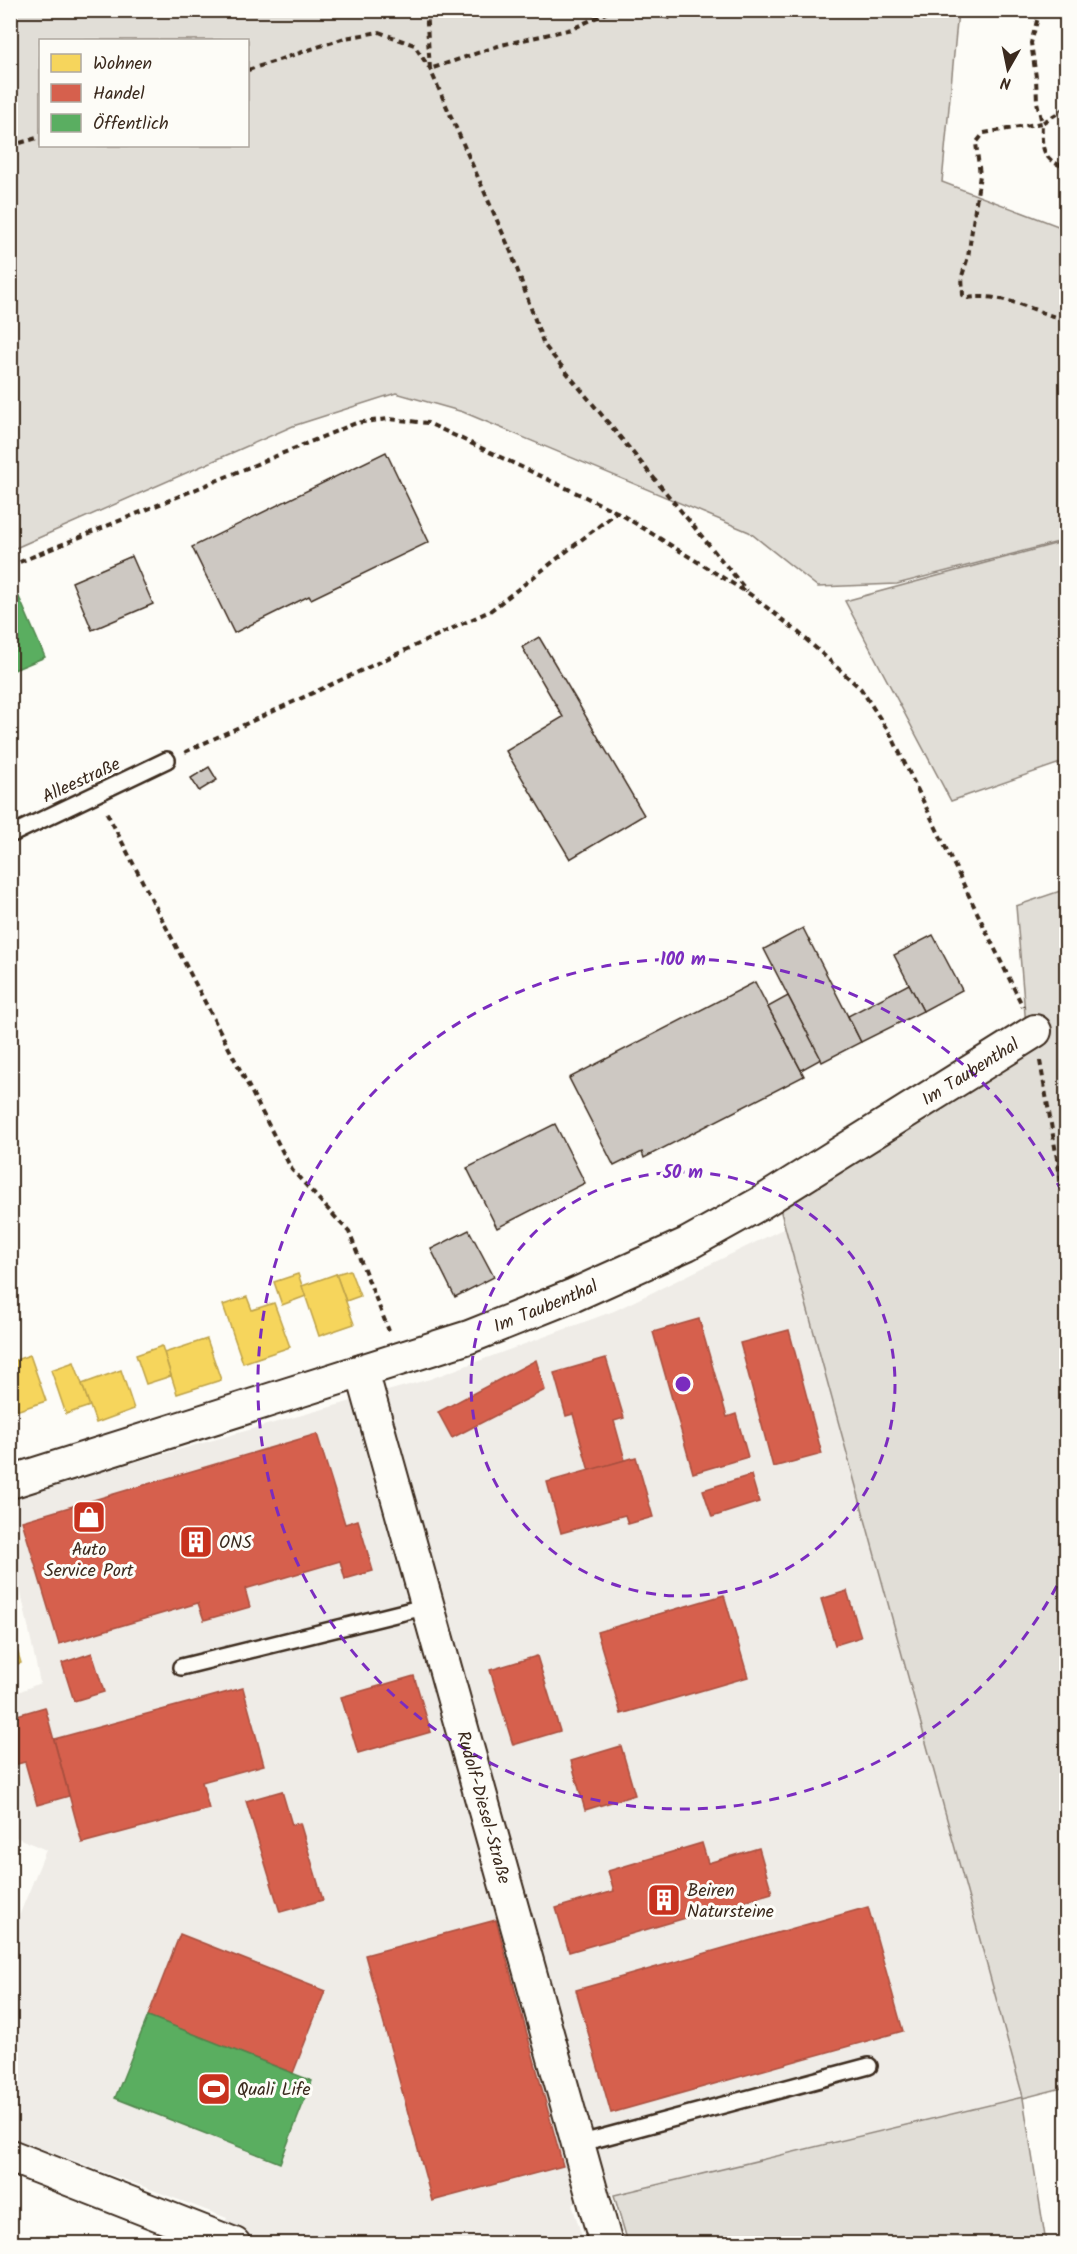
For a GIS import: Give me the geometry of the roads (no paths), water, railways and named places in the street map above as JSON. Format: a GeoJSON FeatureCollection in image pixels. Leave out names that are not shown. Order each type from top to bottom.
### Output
{"type":"FeatureCollection","features":[{"type":"Feature","properties":{"kind":"street","name":"Im Taubenthal"},"geometry":{"type":"LineString","coordinates":[[10,1482],[469,1337],[574,1295],[687,1244],[759,1204],[1035,1031]]}},
{"type":"Feature","properties":{"kind":"street","name":"Rudolf-Diesel-Straße"},"geometry":{"type":"LineString","coordinates":[[362,1371],[606,2244]]}},
{"type":"Feature","properties":{"kind":"street"},"geometry":{"type":"LineString","coordinates":[[10,2156],[234,2244]]}},
{"type":"Feature","properties":{"kind":"lane","name":"Alleestraße"},"geometry":{"type":"LineString","coordinates":[[10,835],[167,760]]}},
{"type":"Feature","properties":{"kind":"lane"},"geometry":{"type":"LineString","coordinates":[[181,1667],[428,1606]]}},
{"type":"Feature","properties":{"kind":"lane"},"geometry":{"type":"LineString","coordinates":[[578,2144],[869,2066]]}},
{"type":"Feature","properties":{"kind":"place","name":"Auto Service Port"},"geometry":{"type":"Point","coordinates":[89,1517]}},
{"type":"Feature","properties":{"kind":"place","name":"ONS"},"geometry":{"type":"Point","coordinates":[196,1542]}},
{"type":"Feature","properties":{"kind":"place","name":"Beiren Natursteine"},"geometry":{"type":"Point","coordinates":[664,1900]}},
{"type":"Feature","properties":{"kind":"place","name":"Quali Life"},"geometry":{"type":"Point","coordinates":[214,2089]}}]}
